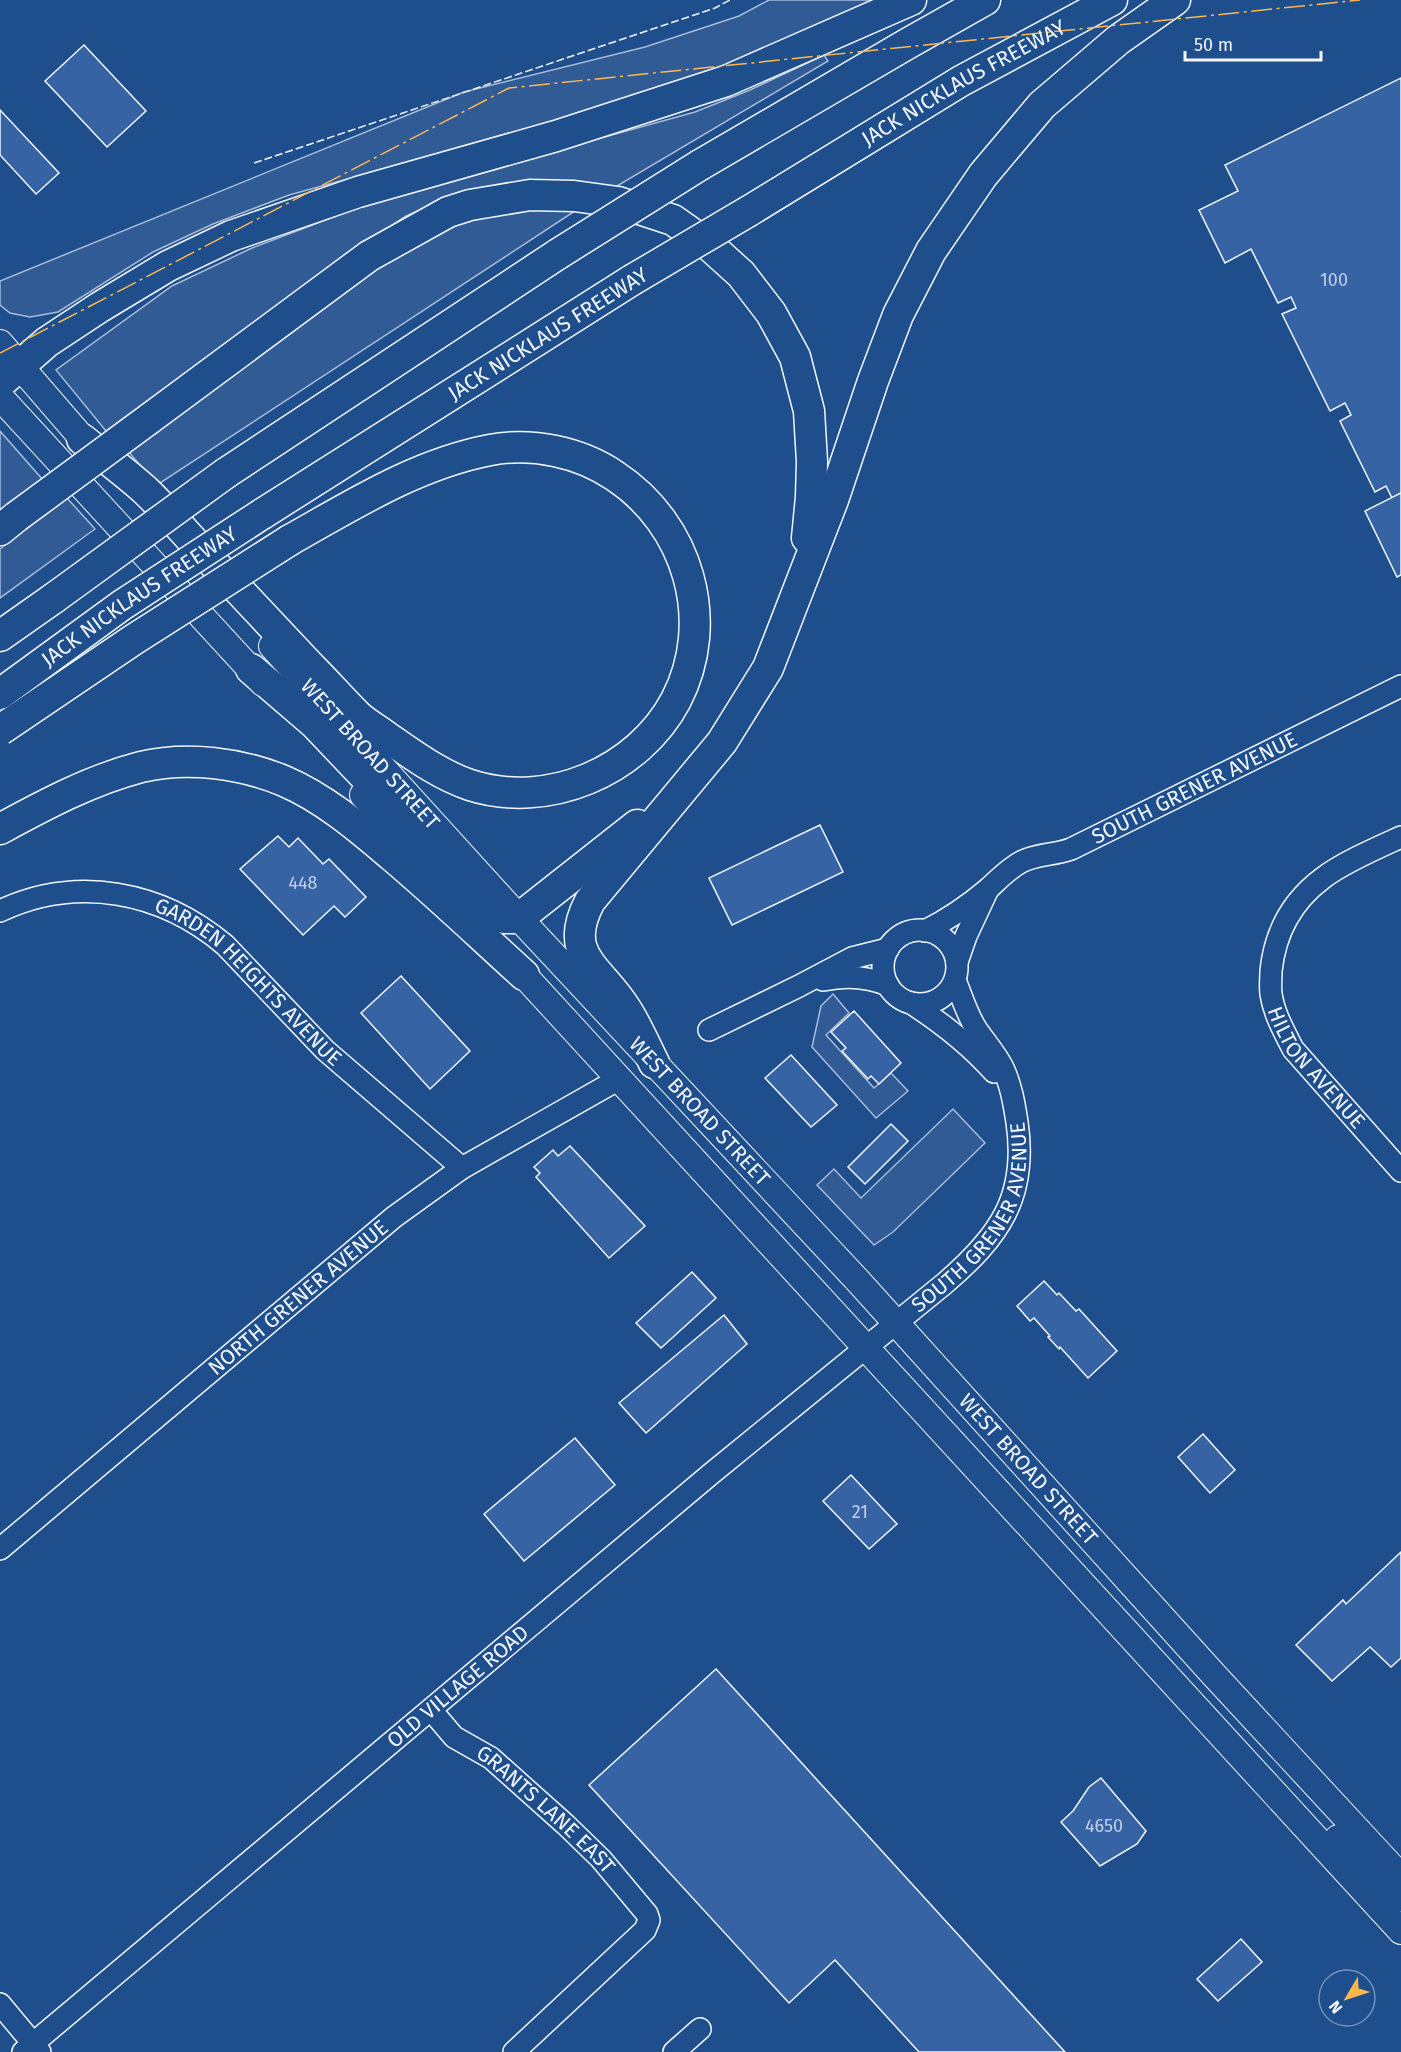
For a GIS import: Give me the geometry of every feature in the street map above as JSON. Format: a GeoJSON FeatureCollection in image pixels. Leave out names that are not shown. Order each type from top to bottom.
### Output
{"type":"FeatureCollection","features":[{"type":"Feature","properties":{"kind":"highway"},"geometry":{"type":"LineString","coordinates":[[7,364],[168,266],[231,236],[358,192],[556,136],[726,81],[911,0]]}},
{"type":"Feature","properties":{"kind":"highway"},"geometry":{"type":"LineString","coordinates":[[0,636],[226,473],[558,254],[700,165],[985,0]]}},
{"type":"Feature","properties":{"kind":"highway","name":"JACK NICKLAUS FREEWAY"},"geometry":{"type":"LineString","coordinates":[[0,694],[122,605],[632,280],[961,81],[1112,0]]}},
{"type":"Feature","properties":{"kind":"highway"},"geometry":{"type":"LineString","coordinates":[[654,1063],[626,1008],[589,963],[581,948],[579,929],[583,915],[590,901],[722,742],[768,668],[833,500],[898,315],[931,251],[983,175],[1042,105],[1118,40],[1175,0]]}},
{"type":"Feature","properties":{"kind":"highway"},"geometry":{"type":"LineString","coordinates":[[8,524],[369,256],[448,212],[470,205],[530,195],[574,196],[618,202],[673,220],[710,246],[741,274],[771,313],[795,357],[809,411],[811,496],[802,580]]}},
{"type":"Feature","properties":{"kind":"highway"},"geometry":{"type":"LineString","coordinates":[[0,730],[133,640],[290,540],[399,479],[452,460],[492,449],[534,448],[569,454],[601,466],[632,486],[655,510],[672,534],[684,559],[691,587],[694,615],[693,644],[687,674],[675,701],[637,748],[613,766],[586,781],[557,790],[523,794],[469,785],[424,763],[362,719],[146,491],[82,439]]}},
{"type":"Feature","properties":{"kind":"highway"},"geometry":{"type":"LineString","coordinates":[[251,669],[314,723],[504,918],[519,918],[684,788]]}},
{"type":"Feature","properties":{"kind":"highway"},"geometry":{"type":"LineString","coordinates":[[0,829],[72,791],[142,767],[175,762],[194,762],[242,768],[284,781],[320,800],[366,833],[524,975]]}},
{"type":"Feature","properties":{"kind":"main road","name":"WEST BROAD STREET"},"geometry":{"type":"LineString","coordinates":[[7,364],[82,439],[519,918],[895,1323],[1401,1878]]}},
{"type":"Feature","properties":{"kind":"main road","name":"WEST BROAD STREET"},"geometry":{"type":"LineString","coordinates":[[0,398],[251,669],[619,1079],[1401,1931]]}},
{"type":"Feature","properties":{"kind":"main road"},"geometry":{"type":"LineString","coordinates":[[1135,1642],[1153,1642],[1215,1699],[1274,1764],[1285,1773],[1317,1786]]}},
{"type":"Feature","properties":{"kind":"main road"},"geometry":{"type":"LineString","coordinates":[[1286,1807],[1299,1807],[1314,1812],[1362,1863],[1401,1898]]}},
{"type":"Feature","properties":{"kind":"street","name":"SOUTH GRENER AVENUE"},"geometry":{"type":"LineString","coordinates":[[925,931],[938,925],[1023,861],[1068,850],[1401,686]]}},
{"type":"Feature","properties":{"kind":"street","name":"HILTON AVENUE"},"geometry":{"type":"LineString","coordinates":[[1401,837],[1323,878],[1289,915],[1279,932],[1274,947],[1270,990],[1281,1027],[1293,1049],[1401,1171]]}},
{"type":"Feature","properties":{"kind":"street","name":"SOUTH GRENER AVENUE"},"geometry":{"type":"LineString","coordinates":[[895,1323],[964,1267],[986,1245],[1001,1222],[1013,1196],[1020,1165],[1020,1139],[1014,1100],[1004,1070],[994,1051],[977,1029],[966,1009],[956,971],[966,936],[988,889]]}},
{"type":"Feature","properties":{"kind":"street","name":"GARDEN HEIGHTS AVENUE"},"geometry":{"type":"LineString","coordinates":[[0,910],[30,899],[57,894],[112,893],[168,907],[186,917],[225,945],[324,1050],[462,1168]]}},
{"type":"Feature","properties":{"kind":"street"},"geometry":{"type":"LineString","coordinates":[[925,931],[941,937],[950,945],[956,971],[951,989],[942,998],[919,1005],[896,995],[888,985],[884,973],[884,961],[888,949],[896,939],[907,933],[925,931]]}},
{"type":"Feature","properties":{"kind":"street"},"geometry":{"type":"LineString","coordinates":[[709,1030],[852,958],[888,949]]}},
{"type":"Feature","properties":{"kind":"street"},"geometry":{"type":"LineString","coordinates":[[799,986],[852,976],[873,979],[888,985]]}},
{"type":"Feature","properties":{"kind":"street","name":"SOUTH GRENER AVENUE"},"geometry":{"type":"LineString","coordinates":[[910,1003],[941,1022],[970,1045],[994,1072],[1014,1100]]}},
{"type":"Feature","properties":{"kind":"street","name":"NORTH GRENER AVENUE"},"geometry":{"type":"LineString","coordinates":[[0,1549],[394,1217],[462,1168],[619,1079]]}},
{"type":"Feature","properties":{"kind":"street","name":"OLD VILLAGE ROAD"},"geometry":{"type":"LineString","coordinates":[[32,2049],[431,1710],[895,1323]]}},
{"type":"Feature","properties":{"kind":"street","name":"GRANTS LANE EAST"},"geometry":{"type":"LineString","coordinates":[[431,1710],[454,1737],[491,1758],[573,1832],[601,1859],[647,1914],[649,1920],[645,1930],[514,2052]]}},
{"type":"Feature","properties":{"kind":"street"},"geometry":{"type":"LineString","coordinates":[[0,2004],[32,2049]]}},
{"type":"Feature","properties":{"kind":"street"},"geometry":{"type":"LineString","coordinates":[[674,2052],[700,2029]]}},
{"type":"Feature","properties":{"kind":"shaded area"},"geometry":{"type":"Polygon","coordinates":[[[769,0],[889,0],[714,79],[289,195],[213,224],[153,252],[58,312],[30,317],[10,313],[0,305],[0,281],[464,92],[645,47],[739,16],[769,0]]]}},
{"type":"Feature","properties":{"kind":"shaded area"},"geometry":{"type":"Polygon","coordinates":[[[824,55],[828,61],[612,189],[444,200],[406,216],[350,253],[106,431],[56,370],[172,286],[252,248],[381,199],[695,112],[750,90],[824,55]]]}},
{"type":"Feature","properties":{"kind":"shaded area"},"geometry":{"type":"Polygon","coordinates":[[[581,207],[157,485],[128,451],[376,262],[488,210],[581,207]]]}},
{"type":"Feature","properties":{"kind":"shaded area"},"geometry":{"type":"Polygon","coordinates":[[[0,431],[43,480],[0,514],[0,431]]]}},
{"type":"Feature","properties":{"kind":"shaded area"},"geometry":{"type":"Polygon","coordinates":[[[67,498],[95,529],[0,598],[0,549],[67,498]]]}},
{"type":"Feature","properties":{"kind":"shaded area"},"geometry":{"type":"Polygon","coordinates":[[[833,994],[849,1013],[826,1035],[874,1088],[891,1073],[908,1091],[876,1118],[812,1047],[821,1006],[833,994]]]}},
{"type":"Feature","properties":{"kind":"shaded area"},"geometry":{"type":"Polygon","coordinates":[[[953,1109],[985,1143],[893,1232],[874,1245],[817,1185],[834,1169],[861,1198],[953,1109]]]}},
{"type":"Feature","properties":{"kind":"building"},"geometry":{"type":"Polygon","coordinates":[[[84,45],[146,111],[107,147],[45,81],[84,45]]]}},
{"type":"Feature","properties":{"kind":"building"},"geometry":{"type":"Polygon","coordinates":[[[1401,78],[1401,493],[1392,498],[1386,486],[1375,492],[1340,421],[1351,415],[1345,403],[1330,411],[1282,314],[1296,308],[1291,297],[1278,303],[1251,249],[1225,263],[1199,210],[1238,191],[1225,165],[1401,78]]]}},
{"type":"Feature","properties":{"kind":"building"},"geometry":{"type":"Polygon","coordinates":[[[0,110],[59,173],[36,194],[0,155],[0,110]]]}},
{"type":"Feature","properties":{"kind":"building"},"geometry":{"type":"Polygon","coordinates":[[[1401,493],[1401,575],[1397,577],[1365,511],[1401,493]]]}},
{"type":"Feature","properties":{"kind":"building"},"geometry":{"type":"Polygon","coordinates":[[[820,825],[843,872],[732,925],[709,878],[820,825]]]}},
{"type":"Feature","properties":{"kind":"building"},"geometry":{"type":"Polygon","coordinates":[[[278,836],[289,847],[298,838],[323,864],[329,859],[366,897],[345,917],[334,906],[303,935],[240,869],[278,836]]]}},
{"type":"Feature","properties":{"kind":"building"},"geometry":{"type":"Polygon","coordinates":[[[401,976],[470,1051],[430,1089],[361,1013],[401,976]]]}},
{"type":"Feature","properties":{"kind":"building"},"geometry":{"type":"Polygon","coordinates":[[[854,1011],[901,1063],[879,1084],[871,1076],[868,1079],[842,1051],[846,1048],[831,1032],[854,1011]]]}},
{"type":"Feature","properties":{"kind":"building"},"geometry":{"type":"Polygon","coordinates":[[[791,1055],[837,1105],[811,1127],[765,1078],[791,1055]]]}},
{"type":"Feature","properties":{"kind":"building"},"geometry":{"type":"Polygon","coordinates":[[[891,1124],[908,1141],[865,1184],[848,1167],[891,1124]]]}},
{"type":"Feature","properties":{"kind":"building"},"geometry":{"type":"Polygon","coordinates":[[[570,1146],[645,1226],[609,1258],[536,1177],[540,1173],[534,1167],[553,1150],[558,1156],[570,1146]]]}},
{"type":"Feature","properties":{"kind":"building"},"geometry":{"type":"Polygon","coordinates":[[[692,1272],[716,1298],[661,1348],[636,1323],[692,1272]]]}},
{"type":"Feature","properties":{"kind":"building"},"geometry":{"type":"Polygon","coordinates":[[[1044,1281],[1076,1311],[1079,1309],[1117,1351],[1088,1378],[1048,1337],[1050,1336],[1034,1318],[1030,1321],[1017,1306],[1044,1281]]]}},
{"type":"Feature","properties":{"kind":"building"},"geometry":{"type":"Polygon","coordinates":[[[724,1315],[747,1344],[646,1433],[619,1403],[724,1315]]]}},
{"type":"Feature","properties":{"kind":"building"},"geometry":{"type":"Polygon","coordinates":[[[1203,1434],[1235,1470],[1210,1493],[1178,1457],[1203,1434]]]}},
{"type":"Feature","properties":{"kind":"building"},"geometry":{"type":"Polygon","coordinates":[[[575,1438],[615,1485],[524,1561],[484,1514],[575,1438]]]}},
{"type":"Feature","properties":{"kind":"building"},"geometry":{"type":"Polygon","coordinates":[[[851,1475],[897,1524],[869,1549],[823,1501],[851,1475]]]}},
{"type":"Feature","properties":{"kind":"building"},"geometry":{"type":"Polygon","coordinates":[[[1401,1552],[1401,1658],[1391,1667],[1370,1647],[1332,1681],[1296,1645],[1343,1600],[1346,1604],[1401,1552]]]}},
{"type":"Feature","properties":{"kind":"building"},"geometry":{"type":"Polygon","coordinates":[[[716,1669],[1065,2052],[919,2052],[835,1960],[789,2003],[589,1785],[716,1669]]]}},
{"type":"Feature","properties":{"kind":"building"},"geometry":{"type":"Polygon","coordinates":[[[1101,1778],[1146,1831],[1137,1844],[1100,1866],[1061,1822],[1073,1811],[1089,1787],[1101,1778]]]}},
{"type":"Feature","properties":{"kind":"building"},"geometry":{"type":"Polygon","coordinates":[[[1241,1939],[1262,1962],[1218,2001],[1197,1979],[1241,1939]]]}},
{"type":"Feature","properties":{"kind":"fence"},"geometry":{"type":"LineString","coordinates":[[254,163],[715,8],[730,0]]}},
{"type":"Feature","properties":{"kind":"power"},"geometry":{"type":"LineString","coordinates":[[0,353],[509,88],[1360,0]]}}]}
